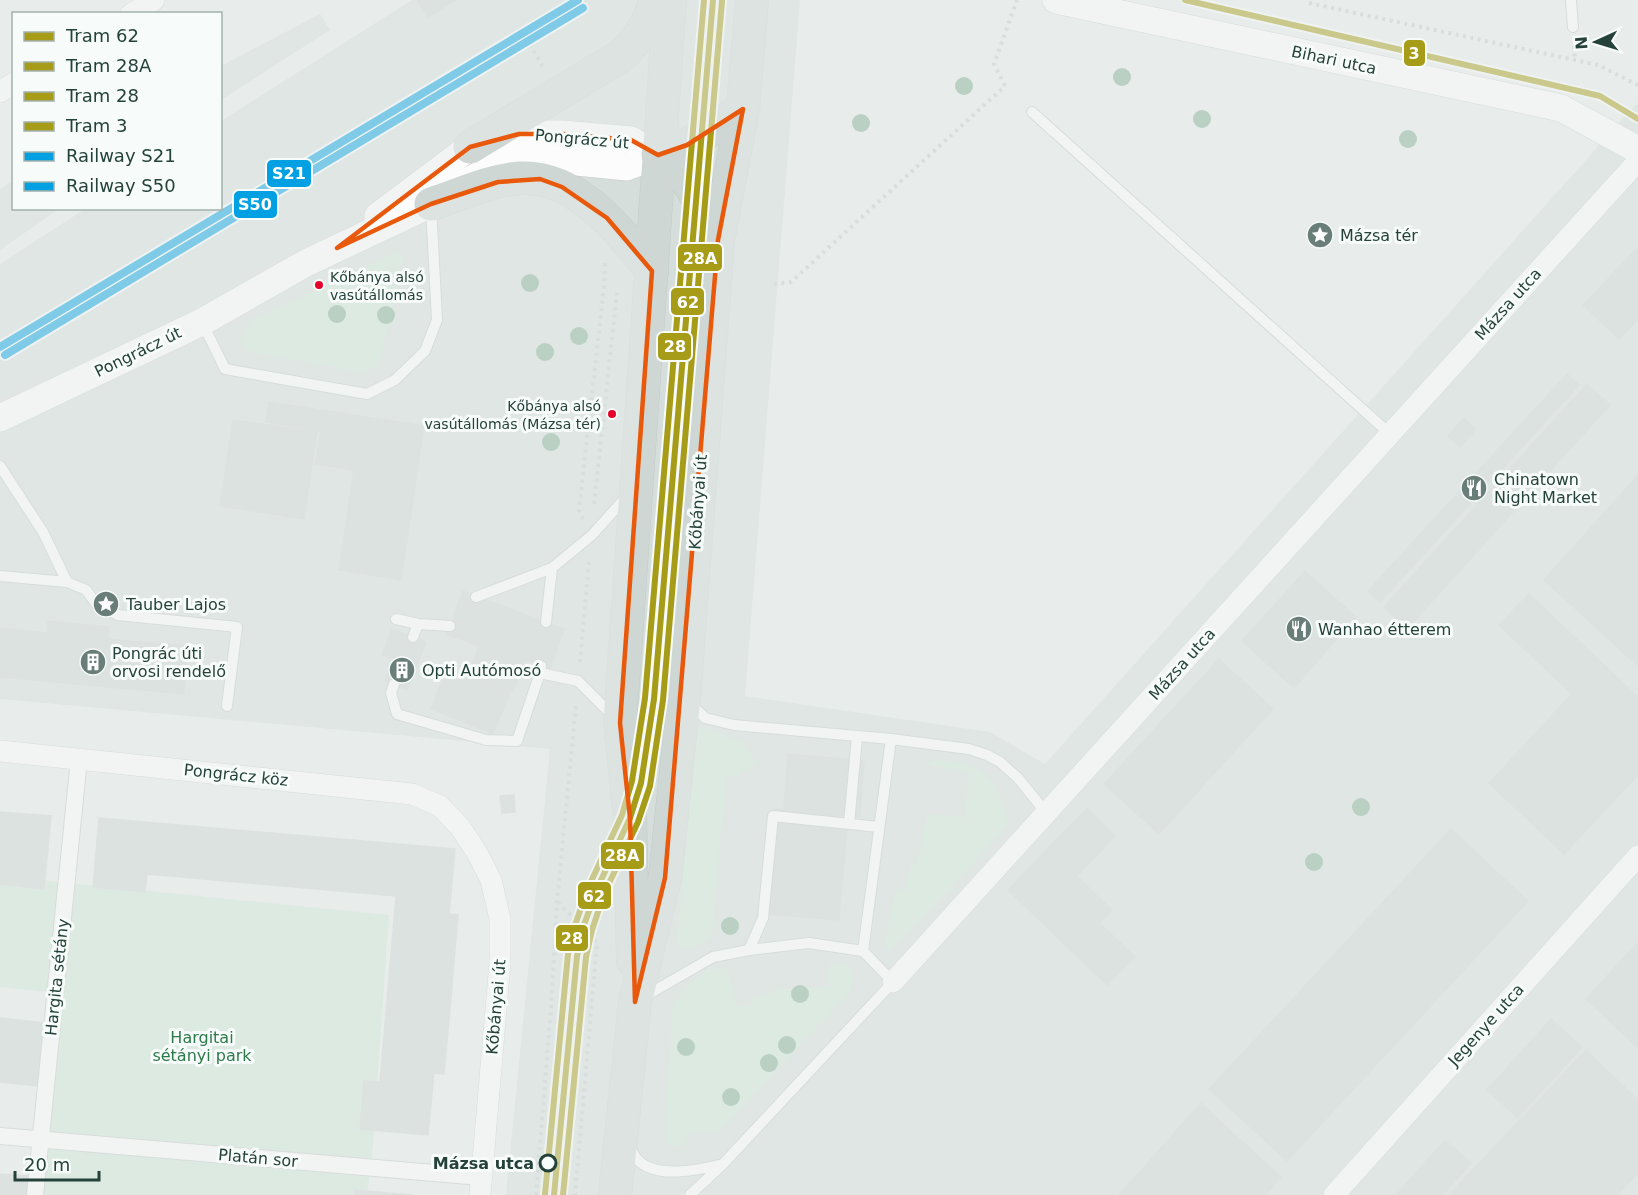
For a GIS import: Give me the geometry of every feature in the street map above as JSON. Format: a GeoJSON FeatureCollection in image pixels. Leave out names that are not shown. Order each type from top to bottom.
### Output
{"type":"FeatureCollection","features":[{"type":"Feature","properties":{"kind":"main road"},"geometry":{"type":"LineString","coordinates":[[470,147],[621,56],[639,39],[656,0]]}},
{"type":"Feature","properties":{"kind":"main road","name":"Kőbányai út"},"geometry":{"type":"LineString","coordinates":[[635,1002],[630,818],[620,723],[670,0]]}},
{"type":"Feature","properties":{"kind":"main road","name":"Kőbányai út"},"geometry":{"type":"LineString","coordinates":[[615,1195],[635,1002],[665,878],[684,696],[718,240],[743,109],[752,0]]}},
{"type":"Feature","properties":{"kind":"main road"},"geometry":{"type":"LineString","coordinates":[[658,155],[693,142],[743,109]]}},
{"type":"Feature","properties":{"kind":"main road"},"geometry":{"type":"LineString","coordinates":[[658,155],[676,166],[684,177],[718,240]]}},
{"type":"Feature","properties":{"kind":"main road"},"geometry":{"type":"LineString","coordinates":[[431,204],[498,182],[519,178],[540,178],[562,187],[607,218],[652,271]]}},
{"type":"Feature","properties":{"kind":"street"},"geometry":{"type":"LineString","coordinates":[[134,12],[154,0]]}},
{"type":"Feature","properties":{"kind":"street","name":"Bihari utca"},"geometry":{"type":"LineString","coordinates":[[1056,0],[1561,108],[1638,150]]}},
{"type":"Feature","properties":{"kind":"street","name":"Pongrácz út"},"geometry":{"type":"LineString","coordinates":[[337,248],[470,147],[519,134],[563,134],[631,140],[658,155]]}},
{"type":"Feature","properties":{"kind":"street","name":"Pongrácz út"},"geometry":{"type":"LineString","coordinates":[[0,418],[202,322],[337,248],[431,204],[489,168],[515,160],[546,159],[627,167],[658,155]]}},
{"type":"Feature","properties":{"kind":"street","name":"Mázsa utca"},"geometry":{"type":"LineString","coordinates":[[893,982],[1638,161]]}},
{"type":"Feature","properties":{"kind":"street","name":"Pongrácz köz"},"geometry":{"type":"LineString","coordinates":[[0,751],[412,794],[440,806],[460,827]]}},
{"type":"Feature","properties":{"kind":"street","name":"Hargita sétány"},"geometry":{"type":"LineString","coordinates":[[35,1195],[79,759]]}},
{"type":"Feature","properties":{"kind":"street","name":"Kőbányai út"},"geometry":{"type":"LineString","coordinates":[[460,827],[491,880],[500,919],[500,963],[480,1186]]}},
{"type":"Feature","properties":{"kind":"street","name":"Jegenye utca"},"geometry":{"type":"LineString","coordinates":[[1334,1195],[1638,856]]}},
{"type":"Feature","properties":{"kind":"street","name":"Platán sor"},"geometry":{"type":"LineString","coordinates":[[0,1136],[480,1186]]}},
{"type":"Feature","properties":{"kind":"lane"},"geometry":{"type":"LineString","coordinates":[[1571,0],[1573,27]]}},
{"type":"Feature","properties":{"kind":"lane"},"geometry":{"type":"LineString","coordinates":[[1032,112],[1390,434]]}},
{"type":"Feature","properties":{"kind":"lane"},"geometry":{"type":"LineString","coordinates":[[202,322],[225,369],[367,394],[395,380],[425,351],[437,320],[431,204]]}},
{"type":"Feature","properties":{"kind":"lane"},"geometry":{"type":"LineString","coordinates":[[0,466],[43,532],[67,582]]}},
{"type":"Feature","properties":{"kind":"lane"},"geometry":{"type":"LineString","coordinates":[[476,597],[552,568],[592,535],[636,486]]}},
{"type":"Feature","properties":{"kind":"lane"},"geometry":{"type":"LineString","coordinates":[[546,622],[552,568]]}},
{"type":"Feature","properties":{"kind":"lane"},"geometry":{"type":"LineString","coordinates":[[0,576],[67,582],[86,590],[98,606],[118,615],[237,627],[227,706]]}},
{"type":"Feature","properties":{"kind":"lane"},"geometry":{"type":"LineString","coordinates":[[396,619],[418,624],[450,626]]}},
{"type":"Feature","properties":{"kind":"lane"},"geometry":{"type":"LineString","coordinates":[[413,638],[418,624]]}},
{"type":"Feature","properties":{"kind":"lane"},"geometry":{"type":"LineString","coordinates":[[394,684],[391,693],[397,714],[486,740],[517,741],[541,669],[578,681],[620,723]]}},
{"type":"Feature","properties":{"kind":"lane"},"geometry":{"type":"LineString","coordinates":[[684,696],[705,717],[734,725],[891,739],[969,749],[987,754],[1018,778],[1047,814]]}},
{"type":"Feature","properties":{"kind":"lane"},"geometry":{"type":"LineString","coordinates":[[849,824],[857,737]]}},
{"type":"Feature","properties":{"kind":"lane"},"geometry":{"type":"LineString","coordinates":[[863,951],[891,739]]}},
{"type":"Feature","properties":{"kind":"lane"},"geometry":{"type":"LineString","coordinates":[[749,950],[763,918],[773,816],[879,827]]}},
{"type":"Feature","properties":{"kind":"lane"},"geometry":{"type":"LineString","coordinates":[[635,1002],[713,957],[809,943],[863,951],[893,982]]}},
{"type":"Feature","properties":{"kind":"lane","name":"Mázsa utca"},"geometry":{"type":"LineString","coordinates":[[690,1195],[723,1164],[893,982]]}},
{"type":"Feature","properties":{"kind":"lane"},"geometry":{"type":"LineString","coordinates":[[621,1132],[637,1160],[653,1168],[671,1172],[693,1171],[723,1164]]}},
{"type":"Feature","properties":{"kind":"path"},"geometry":{"type":"LineString","coordinates":[[774,284],[791,282],[1005,86],[994,64],[1017,0]]}},
{"type":"Feature","properties":{"kind":"path"},"geometry":{"type":"LineString","coordinates":[[1309,3],[1598,65],[1638,85]]}},
{"type":"Feature","properties":{"kind":"path"},"geometry":{"type":"LineString","coordinates":[[592,535],[579,510],[604,287],[607,218]]}},
{"type":"Feature","properties":{"kind":"path"},"geometry":{"type":"LineString","coordinates":[[536,1195],[557,902],[606,381],[617,291]]}},
{"type":"Feature","properties":{"kind":"path"},"geometry":{"type":"LineString","coordinates":[[557,902],[597,943],[575,1195]]}},
{"type":"Feature","properties":{"kind":"highlighted area"},"geometry":{"type":"Polygon","coordinates":[[[743,109],[718,240],[665,878],[635,1002],[630,818],[620,723],[652,271],[607,218],[562,187],[540,179],[498,182],[431,204],[337,248],[470,147],[519,134],[563,134],[631,140],[658,155],[687,145],[743,109]]]}},
{"type":"Feature","properties":{"kind":"shaded area"},"geometry":{"type":"Polygon","coordinates":[[[412,0],[800,0],[745,696],[990,732],[1045,764],[1638,102],[1638,1195],[506,1195],[550,749],[0,699],[0,264],[83,210],[222,210],[222,120],[412,0]]]}},
{"type":"Feature","properties":{"kind":"shaded area"},"geometry":{"type":"Polygon","coordinates":[[[320,14],[330,30],[222,99],[222,65],[320,14]]]}},
{"type":"Feature","properties":{"kind":"shaded area"},"geometry":{"type":"Polygon","coordinates":[[[12,182],[12,210],[58,210],[0,250],[0,189],[12,182]]]}},
{"type":"Feature","properties":{"kind":"green space"},"geometry":{"type":"Polygon","coordinates":[[[394,253],[404,255],[379,366],[361,372],[246,351],[240,341],[251,321],[394,253]]]}},
{"type":"Feature","properties":{"kind":"green space"},"geometry":{"type":"Polygon","coordinates":[[[703,727],[743,743],[757,762],[737,777],[726,776],[712,934],[698,945],[681,949],[677,944],[696,735],[699,728],[703,727]]]}},
{"type":"Feature","properties":{"kind":"green space"},"geometry":{"type":"Polygon","coordinates":[[[929,761],[965,764],[981,772],[1002,799],[1007,824],[962,876],[892,948],[888,949],[885,941],[896,889],[906,891],[911,863],[918,864],[927,814],[965,818],[969,771],[929,766],[929,761]]]}},
{"type":"Feature","properties":{"kind":"green space","name":"Hargitai sétányi park"},"geometry":{"type":"Polygon","coordinates":[[[0,876],[389,915],[373,1145],[367,1195],[37,1195],[56,993],[0,987],[0,876]]]}},
{"type":"Feature","properties":{"kind":"green space"},"geometry":{"type":"Polygon","coordinates":[[[829,964],[845,964],[852,973],[848,994],[718,1132],[692,1132],[681,1146],[670,1146],[666,1141],[665,1130],[673,1005],[685,987],[707,969],[727,968],[737,1007],[753,1004],[753,996],[773,995],[772,990],[828,986],[829,964]]]}},
{"type":"Feature","properties":{"kind":"building"},"geometry":{"type":"Polygon","coordinates":[[[417,0],[456,0],[428,17],[417,0]]]}},
{"type":"Feature","properties":{"kind":"building"},"geometry":{"type":"Polygon","coordinates":[[[1638,247],[1638,319],[1619,339],[1583,305],[1638,247]]]}},
{"type":"Feature","properties":{"kind":"building","name":"Chinatown Night Market"},"geometry":{"type":"Polygon","coordinates":[[[1567,374],[1579,385],[1380,602],[1368,591],[1567,374]]]}},
{"type":"Feature","properties":{"kind":"building"},"geometry":{"type":"Polygon","coordinates":[[[1587,384],[1610,405],[1407,629],[1384,607],[1587,384]]]}},
{"type":"Feature","properties":{"kind":"building"},"geometry":{"type":"Polygon","coordinates":[[[269,402],[424,426],[401,580],[339,570],[354,470],[315,464],[321,431],[266,422],[269,402]]]}},
{"type":"Feature","properties":{"kind":"building"},"geometry":{"type":"Polygon","coordinates":[[[1464,418],[1476,429],[1460,447],[1448,436],[1464,418]]]}},
{"type":"Feature","properties":{"kind":"building"},"geometry":{"type":"Polygon","coordinates":[[[233,420],[317,432],[304,519],[220,506],[233,420]]]}},
{"type":"Feature","properties":{"kind":"building"},"geometry":{"type":"Polygon","coordinates":[[[1638,475],[1638,666],[1544,580],[1638,475]]]}},
{"type":"Feature","properties":{"kind":"building","name":"Wanhao étterem"},"geometry":{"type":"Polygon","coordinates":[[[1305,571],[1356,617],[1294,688],[1242,641],[1305,571]]]}},
{"type":"Feature","properties":{"kind":"building"},"geometry":{"type":"Polygon","coordinates":[[[463,591],[564,629],[550,669],[525,660],[513,692],[468,675],[479,646],[447,634],[463,591]]]}},
{"type":"Feature","properties":{"kind":"building"},"geometry":{"type":"Polygon","coordinates":[[[1529,594],[1638,697],[1638,775],[1564,854],[1489,783],[1572,694],[1499,625],[1529,594]]]}},
{"type":"Feature","properties":{"kind":"building","name":"Pongrác úti orvosi rendelő"},"geometry":{"type":"Polygon","coordinates":[[[48,621],[109,627],[108,639],[188,646],[184,694],[0,677],[0,628],[47,633],[48,621]]]}},
{"type":"Feature","properties":{"kind":"building","name":"Opti Autómosó"},"geometry":{"type":"Polygon","coordinates":[[[392,629],[426,642],[407,690],[385,681],[393,659],[382,655],[392,629]]]}},
{"type":"Feature","properties":{"kind":"building"},"geometry":{"type":"Polygon","coordinates":[[[1219,659],[1273,709],[1159,834],[1104,784],[1219,659]]]}},
{"type":"Feature","properties":{"kind":"building"},"geometry":{"type":"Polygon","coordinates":[[[447,668],[510,693],[493,734],[431,709],[447,668]]]}},
{"type":"Feature","properties":{"kind":"building"},"geometry":{"type":"Polygon","coordinates":[[[788,754],[864,761],[860,816],[784,810],[788,754]]]}},
{"type":"Feature","properties":{"kind":"building"},"geometry":{"type":"Polygon","coordinates":[[[514,795],[515,812],[502,813],[500,796],[514,795]]]}},
{"type":"Feature","properties":{"kind":"building"},"geometry":{"type":"Polygon","coordinates":[[[1087,808],[1115,836],[1077,876],[1112,910],[1100,923],[1135,957],[1107,985],[1008,890],[1087,808]]]}},
{"type":"Feature","properties":{"kind":"building"},"geometry":{"type":"Polygon","coordinates":[[[775,809],[848,816],[839,920],[766,914],[775,809]]]}},
{"type":"Feature","properties":{"kind":"building"},"geometry":{"type":"Polygon","coordinates":[[[0,812],[51,816],[44,889],[0,884],[0,812]]]}},
{"type":"Feature","properties":{"kind":"building"},"geometry":{"type":"Polygon","coordinates":[[[99,818],[455,849],[449,914],[458,915],[444,1074],[434,1073],[428,1135],[360,1129],[364,1081],[380,1082],[396,896],[147,874],[145,892],[93,887],[99,818]]]}},
{"type":"Feature","properties":{"kind":"building"},"geometry":{"type":"Polygon","coordinates":[[[1451,829],[1528,901],[1287,1161],[1209,1089],[1451,829]]]}},
{"type":"Feature","properties":{"kind":"building"},"geometry":{"type":"Polygon","coordinates":[[[1638,942],[1638,1048],[1586,999],[1638,942]]]}},
{"type":"Feature","properties":{"kind":"building"},"geometry":{"type":"Polygon","coordinates":[[[0,1018],[45,1023],[37,1086],[0,1082],[0,1018]]]}},
{"type":"Feature","properties":{"kind":"building"},"geometry":{"type":"Polygon","coordinates":[[[1551,1019],[1582,1047],[1518,1118],[1487,1090],[1551,1019]]]}},
{"type":"Feature","properties":{"kind":"building"},"geometry":{"type":"Polygon","coordinates":[[[1586,1050],[1638,1100],[1638,1173],[1617,1195],[1449,1195],[1586,1050]]]}},
{"type":"Feature","properties":{"kind":"building"},"geometry":{"type":"Polygon","coordinates":[[[1201,1103],[1223,1124],[1159,1195],[1119,1195],[1201,1103]]]}},
{"type":"Feature","properties":{"kind":"building"},"geometry":{"type":"Polygon","coordinates":[[[1223,1124],[1281,1177],[1265,1195],[1159,1195],[1223,1124]]]}},
{"type":"Feature","properties":{"kind":"building"},"geometry":{"type":"Polygon","coordinates":[[[1445,1140],[1471,1163],[1443,1195],[1396,1195],[1445,1140]]]}},
{"type":"Feature","properties":{"kind":"building"},"geometry":{"type":"Polygon","coordinates":[[[0,1174],[29,1176],[28,1195],[0,1195],[0,1174]]]}},
{"type":"Feature","properties":{"kind":"building"},"geometry":{"type":"Polygon","coordinates":[[[354,1190],[413,1195],[354,1195],[354,1190]]]}},
{"type":"Feature","properties":{"kind":"tram line","name":"28"},"geometry":{"type":"LineString","coordinates":[[545,1194],[568,954],[588,888],[622,815],[632,781],[645,698],[704,0]]}},
{"type":"Feature","properties":{"kind":"tram line","name":"62"},"geometry":{"type":"LineString","coordinates":[[554,1195],[577,956],[583,928],[596,891],[630,818],[641,783],[654,699],[713,0]]}},
{"type":"Feature","properties":{"kind":"tram line","name":"3"},"geometry":{"type":"LineString","coordinates":[[1185,0],[1600,96],[1638,119]]}},
{"type":"Feature","properties":{"kind":"tram line","name":"28A"},"geometry":{"type":"LineString","coordinates":[[563,1195],[586,957],[604,894],[638,822],[650,786],[663,700],[722,1]]}},
{"type":"Feature","properties":{"kind":"rail line","name":"S21"},"geometry":{"type":"LineString","coordinates":[[0,347],[578,0]]}},
{"type":"Feature","properties":{"kind":"rail line","name":"S50"},"geometry":{"type":"LineString","coordinates":[[5,355],[583,8]]}},
{"type":"Feature","properties":{"kind":"place","name":"Mázsa tér"},"geometry":{"type":"Point","coordinates":[1320,235]}},
{"type":"Feature","properties":{"kind":"place","name":"Kőbánya alsó vasútállomás"},"geometry":{"type":"Point","coordinates":[319,285]}},
{"type":"Feature","properties":{"kind":"place","name":"Kőbánya alsó vasútállomás (Mázsa tér)"},"geometry":{"type":"Point","coordinates":[612,414]}},
{"type":"Feature","properties":{"kind":"place","name":"Chinatown Night Market"},"geometry":{"type":"Point","coordinates":[1474,488]}},
{"type":"Feature","properties":{"kind":"place","name":"Tauber Lajos"},"geometry":{"type":"Point","coordinates":[106,604]}},
{"type":"Feature","properties":{"kind":"place","name":"Wanhao étterem"},"geometry":{"type":"Point","coordinates":[1299,629]}},
{"type":"Feature","properties":{"kind":"place","name":"Pongrác úti orvosi rendelő"},"geometry":{"type":"Point","coordinates":[93,662]}},
{"type":"Feature","properties":{"kind":"place","name":"Opti Autómosó"},"geometry":{"type":"Point","coordinates":[402,670]}},
{"type":"Feature","properties":{"kind":"place","name":"Mázsa utca"},"geometry":{"type":"Point","coordinates":[548,1163]}}]}
